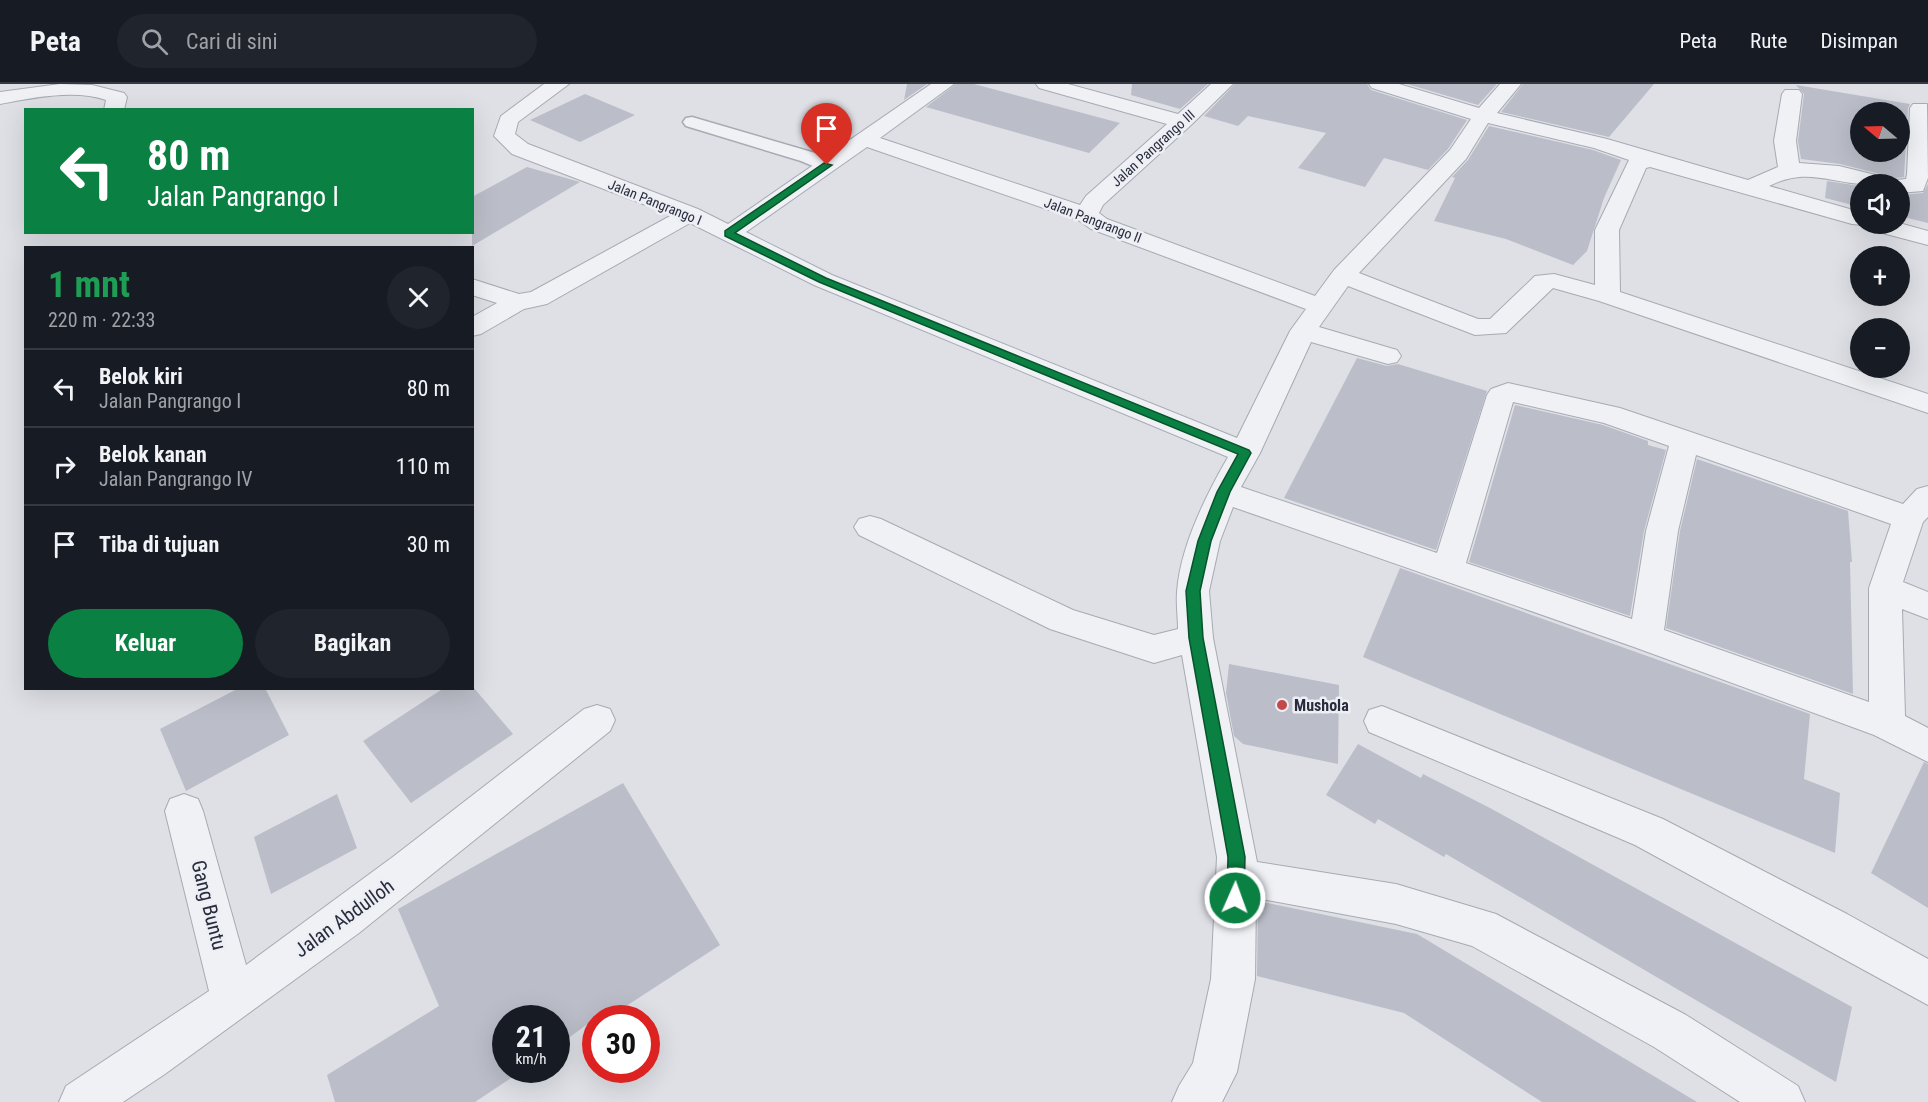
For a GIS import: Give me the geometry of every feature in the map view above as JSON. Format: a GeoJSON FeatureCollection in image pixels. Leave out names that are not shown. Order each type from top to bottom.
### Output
{"type":"FeatureCollection","features":[{"type":"Feature","properties":{"kind":"street"},"geometry":{"type":"LineString","coordinates":[[728,234],[944,84]]}},
{"type":"Feature","properties":{"kind":"street"},"geometry":{"type":"LineString","coordinates":[[1046,84],[1183,122]]}},
{"type":"Feature","properties":{"kind":"street","name":"Jalan Pangrango III"},"geometry":{"type":"LineString","coordinates":[[1086,215],[1094,201],[1223,84]]}},
{"type":"Feature","properties":{"kind":"street"},"geometry":{"type":"LineString","coordinates":[[1379,84],[1483,117],[1600,142],[1651,160],[1850,216]]}},
{"type":"Feature","properties":{"kind":"street"},"geometry":{"type":"LineString","coordinates":[[1196,1102],[1214,1072],[1233,979],[1237,857],[1196,638],[1193,591],[1204,541],[1224,492],[1303,331],[1343,275],[1458,154],[1483,117],[1511,84]]}},
{"type":"Feature","properties":{"kind":"street"},"geometry":{"type":"LineString","coordinates":[[0,98],[69,86],[94,86],[108,89],[117,97],[114,108]]}},
{"type":"Feature","properties":{"kind":"street","name":"Jalan Pangrango I"},"geometry":{"type":"LineString","coordinates":[[545,86],[508,120],[504,136],[519,149],[690,214],[823,280],[1245,453]]}},
{"type":"Feature","properties":{"kind":"street"},"geometry":{"type":"LineString","coordinates":[[1789,170],[1785,141],[1792,94]]}},
{"type":"Feature","properties":{"kind":"street"},"geometry":{"type":"LineString","coordinates":[[1910,186],[1915,186],[1918,174],[1920,108]]}},
{"type":"Feature","properties":{"kind":"street","name":"Jalan Pangrango II"},"geometry":{"type":"LineString","coordinates":[[864,139],[1086,215],[1100,224],[1320,306]]}},
{"type":"Feature","properties":{"kind":"street"},"geometry":{"type":"LineString","coordinates":[[1608,296],[1607,230],[1637,163],[1651,160]]}},
{"type":"Feature","properties":{"kind":"street"},"geometry":{"type":"LineString","coordinates":[[1750,188],[1789,170],[1817,170],[1850,177]]}},
{"type":"Feature","properties":{"kind":"street"},"geometry":{"type":"LineString","coordinates":[[474,327],[517,302],[538,299],[690,214]]}},
{"type":"Feature","properties":{"kind":"street"},"geometry":{"type":"LineString","coordinates":[[1910,233],[1928,238]]}},
{"type":"Feature","properties":{"kind":"street"},"geometry":{"type":"LineString","coordinates":[[1343,275],[1475,327],[1497,327],[1544,281],[1573,286],[1928,404]]}},
{"type":"Feature","properties":{"kind":"street"},"geometry":{"type":"LineString","coordinates":[[474,287],[517,302]]}},
{"type":"Feature","properties":{"kind":"street"},"geometry":{"type":"LineString","coordinates":[[1303,331],[1388,356]]}},
{"type":"Feature","properties":{"kind":"street"},"geometry":{"type":"LineString","coordinates":[[1448,568],[1501,395],[1508,392],[1598,412],[1685,440],[1919,507],[1885,588],[1887,724]]}},
{"type":"Feature","properties":{"kind":"street"},"geometry":{"type":"LineString","coordinates":[[1646,637],[1662,531],[1685,440]]}},
{"type":"Feature","properties":{"kind":"street"},"geometry":{"type":"LineString","coordinates":[[1224,492],[1646,637],[1887,724],[1928,746]]}},
{"type":"Feature","properties":{"kind":"street"},"geometry":{"type":"LineString","coordinates":[[870,527],[1062,620],[1154,650],[1196,638]]}},
{"type":"Feature","properties":{"kind":"street"},"geometry":{"type":"LineString","coordinates":[[1885,588],[1928,606]]}},
{"type":"Feature","properties":{"kind":"street","name":"Jalan Abdulloh"},"geometry":{"type":"LineString","coordinates":[[82,1102],[150,1059],[423,861],[597,720]]}},
{"type":"Feature","properties":{"kind":"street"},"geometry":{"type":"LineString","coordinates":[[1382,721],[1649,831],[1928,982]]}},
{"type":"Feature","properties":{"kind":"street","name":"Gang Buntu"},"geometry":{"type":"LineString","coordinates":[[184,812],[233,999]]}},
{"type":"Feature","properties":{"kind":"street"},"geometry":{"type":"LineString","coordinates":[[1260,880],[1396,904],[1481,928],[1670,1031],[1782,1102]]}},
{"type":"Feature","properties":{"kind":"lane"},"geometry":{"type":"LineString","coordinates":[[692,122],[808,157],[827,165]]}},
{"type":"Feature","properties":{"kind":"building"},"geometry":{"type":"Polygon","coordinates":[[[907,84],[927,84],[904,100],[907,84]]]}},
{"type":"Feature","properties":{"kind":"building"},"geometry":{"type":"Polygon","coordinates":[[[956,84],[974,84],[1120,123],[1089,153],[926,107],[956,84]]]}},
{"type":"Feature","properties":{"kind":"building"},"geometry":{"type":"Polygon","coordinates":[[[1132,84],[1208,84],[1180,109],[1131,95],[1132,84]]]}},
{"type":"Feature","properties":{"kind":"building"},"geometry":{"type":"Polygon","coordinates":[[[1235,84],[1367,84],[1371,90],[1467,120],[1448,149],[1428,170],[1384,158],[1365,187],[1298,168],[1326,133],[1248,116],[1238,126],[1204,116],[1235,84]]]}},
{"type":"Feature","properties":{"kind":"building"},"geometry":{"type":"Polygon","coordinates":[[[1407,84],[1497,84],[1478,105],[1407,84]]]}},
{"type":"Feature","properties":{"kind":"building"},"geometry":{"type":"Polygon","coordinates":[[[1523,84],[1654,84],[1609,137],[1501,112],[1523,84]]]}},
{"type":"Feature","properties":{"kind":"building"},"geometry":{"type":"Polygon","coordinates":[[[1796,85],[1898,102],[1850,102],[1850,162],[1905,162],[1904,174],[1880,174],[1840,164],[1801,159],[1798,141],[1804,94],[1796,85]]]}},
{"type":"Feature","properties":{"kind":"building"},"geometry":{"type":"Polygon","coordinates":[[[585,94],[635,115],[580,142],[530,120],[585,94]]]}},
{"type":"Feature","properties":{"kind":"building"},"geometry":{"type":"Polygon","coordinates":[[[1489,126],[1593,150],[1621,160],[1604,198],[1587,251],[1573,265],[1506,239],[1434,221],[1455,178],[1452,177],[1468,160],[1489,126]]]}},
{"type":"Feature","properties":{"kind":"building"},"geometry":{"type":"Polygon","coordinates":[[[527,167],[580,182],[472,246],[474,196],[527,167]]]}},
{"type":"Feature","properties":{"kind":"building"},"geometry":{"type":"Polygon","coordinates":[[[1827,181],[1850,184],[1850,204],[1825,198],[1827,181]]]}},
{"type":"Feature","properties":{"kind":"building"},"geometry":{"type":"Polygon","coordinates":[[[1928,184],[1928,223],[1910,219],[1910,194],[1923,193],[1928,184]]]}},
{"type":"Feature","properties":{"kind":"building"},"geometry":{"type":"Polygon","coordinates":[[[1357,358],[1387,366],[1398,364],[1487,391],[1436,550],[1284,498],[1357,358]]]}},
{"type":"Feature","properties":{"kind":"building"},"geometry":{"type":"Polygon","coordinates":[[[1515,405],[1603,425],[1648,441],[1648,445],[1666,450],[1644,531],[1630,616],[1469,562],[1515,405]]]}},
{"type":"Feature","properties":{"kind":"building"},"geometry":{"type":"Polygon","coordinates":[[[1697,459],[1848,511],[1852,562],[1850,562],[1853,694],[1666,628],[1680,531],[1697,459]]]}},
{"type":"Feature","properties":{"kind":"building"},"geometry":{"type":"Polygon","coordinates":[[[1400,568],[1810,714],[1804,779],[1840,793],[1835,853],[1363,657],[1400,568]]]}},
{"type":"Feature","properties":{"kind":"building","name":"Mushola"},"geometry":{"type":"Polygon","coordinates":[[[1229,664],[1339,685],[1338,764],[1243,744],[1234,736],[1226,693],[1229,664]]]}},
{"type":"Feature","properties":{"kind":"building"},"geometry":{"type":"Polygon","coordinates":[[[474,688],[513,734],[411,803],[363,741],[441,690],[474,690],[474,688]]]}},
{"type":"Feature","properties":{"kind":"building"},"geometry":{"type":"Polygon","coordinates":[[[235,690],[266,690],[289,735],[186,791],[160,729],[235,690]]]}},
{"type":"Feature","properties":{"kind":"building"},"geometry":{"type":"Polygon","coordinates":[[[1358,744],[1421,778],[1423,774],[1490,808],[1852,1007],[1836,1082],[1446,854],[1444,857],[1378,819],[1375,824],[1326,795],[1358,744]]]}},
{"type":"Feature","properties":{"kind":"building"},"geometry":{"type":"Polygon","coordinates":[[[1924,762],[1928,764],[1928,908],[1871,873],[1924,762]]]}},
{"type":"Feature","properties":{"kind":"building"},"geometry":{"type":"Polygon","coordinates":[[[623,783],[720,945],[628,1005],[582,1005],[582,1028],[570,1037],[570,1005],[492,1005],[492,1083],[504,1083],[475,1102],[335,1102],[327,1075],[439,1006],[398,909],[623,783]]]}},
{"type":"Feature","properties":{"kind":"building"},"geometry":{"type":"Polygon","coordinates":[[[337,794],[357,848],[271,894],[254,837],[337,794]]]}},
{"type":"Feature","properties":{"kind":"building"},"geometry":{"type":"Polygon","coordinates":[[[1258,901],[1417,934],[1697,1102],[1542,1102],[1404,1013],[1257,976],[1258,901]]]}},
{"type":"Feature","properties":{"kind":"place","name":"Mushola"},"geometry":{"type":"Point","coordinates":[1282,705]}},
{"type":"Feature","properties":{"kind":"route"},"geometry":{"type":"LineString","coordinates":[[827,165],[728,234],[823,280],[1245,453],[1224,492],[1204,541],[1193,591],[1196,638],[1237,857],[1235,898]]}}]}
